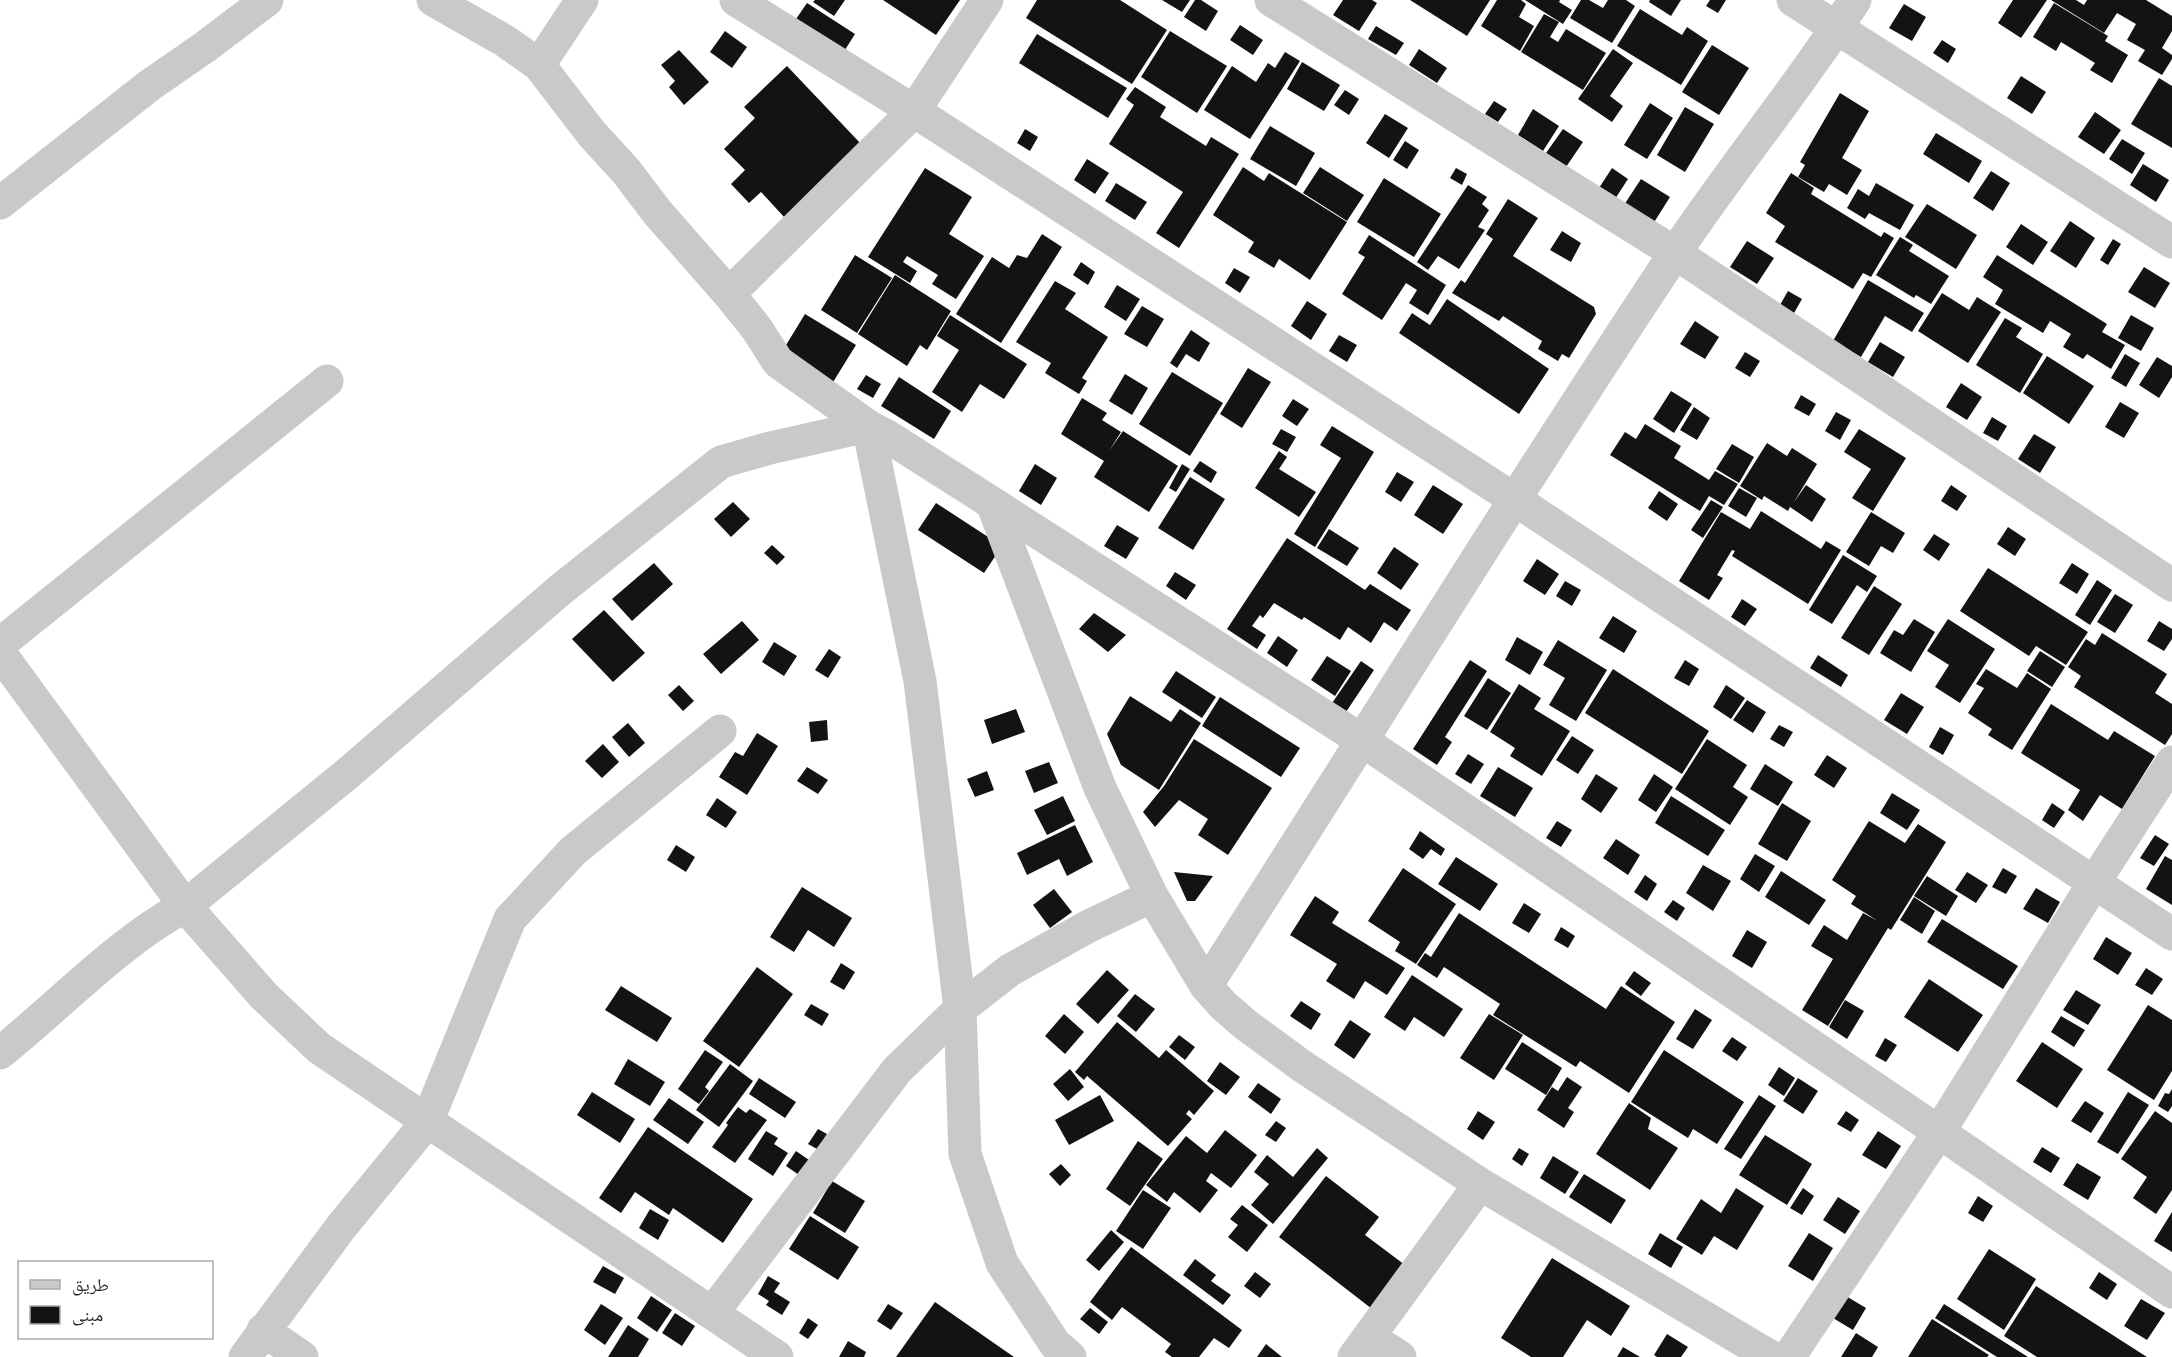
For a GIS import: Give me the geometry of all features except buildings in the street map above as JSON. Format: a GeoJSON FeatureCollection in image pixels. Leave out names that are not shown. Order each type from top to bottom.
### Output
{"type":"FeatureCollection","features":[{"type":"Feature","properties":{"kind":"street"},"geometry":{"type":"LineString","coordinates":[[0,202],[150,85],[267,0]]}},
{"type":"Feature","properties":{"kind":"street"},"geometry":{"type":"LineString","coordinates":[[433,0],[505,41],[538,65],[592,134],[626,171],[657,212],[757,328],[778,363],[868,426],[992,502],[1363,741],[2172,1292]]}},
{"type":"Feature","properties":{"kind":"street"},"geometry":{"type":"LineString","coordinates":[[538,65],[582,0]]}},
{"type":"Feature","properties":{"kind":"street"},"geometry":{"type":"LineString","coordinates":[[736,0],[914,111],[1514,499],[2172,934]]}},
{"type":"Feature","properties":{"kind":"street"},"geometry":{"type":"LineString","coordinates":[[729,294],[914,111],[987,0]]}},
{"type":"Feature","properties":{"kind":"street"},"geometry":{"type":"LineString","coordinates":[[1271,0],[1675,253],[2172,585]]}},
{"type":"Feature","properties":{"kind":"street"},"geometry":{"type":"LineString","coordinates":[[1793,0],[2172,242]]}},
{"type":"Feature","properties":{"kind":"street"},"geometry":{"type":"LineString","coordinates":[[1206,986],[1514,499],[1675,253],[1855,0]]}},
{"type":"Feature","properties":{"kind":"street"},"geometry":{"type":"LineString","coordinates":[[0,644],[327,381]]}},
{"type":"Feature","properties":{"kind":"street"},"geometry":{"type":"LineString","coordinates":[[0,1053],[112,956],[157,921],[185,906],[347,774],[560,590],[722,462],[770,448],[868,426]]}},
{"type":"Feature","properties":{"kind":"street"},"geometry":{"type":"LineString","coordinates":[[868,426],[920,681],[960,1009],[965,1154],[1002,1263],[1055,1344],[1070,1357]]}},
{"type":"Feature","properties":{"kind":"street"},"geometry":{"type":"LineString","coordinates":[[992,502],[1100,788],[1152,896],[1206,986],[1223,1005],[1302,1066],[1480,1184],[1771,1357]]}},
{"type":"Feature","properties":{"kind":"street"},"geometry":{"type":"LineString","coordinates":[[0,653],[185,906],[264,996],[320,1048],[777,1357]]}},
{"type":"Feature","properties":{"kind":"street"},"geometry":{"type":"LineString","coordinates":[[244,1357],[341,1227],[427,1122],[510,919],[573,852],[720,731]]}},
{"type":"Feature","properties":{"kind":"street"},"geometry":{"type":"LineString","coordinates":[[1789,1357],[1939,1132],[2172,762]]}},
{"type":"Feature","properties":{"kind":"street"},"geometry":{"type":"LineString","coordinates":[[713,1312],[897,1070],[960,1009],[1010,970],[1089,926],[1152,896]]}},
{"type":"Feature","properties":{"kind":"street"},"geometry":{"type":"LineString","coordinates":[[1400,1357],[1361,1347],[1480,1184]]}},
{"type":"Feature","properties":{"kind":"street"},"geometry":{"type":"LineString","coordinates":[[263,1330],[302,1357]]}}]}
